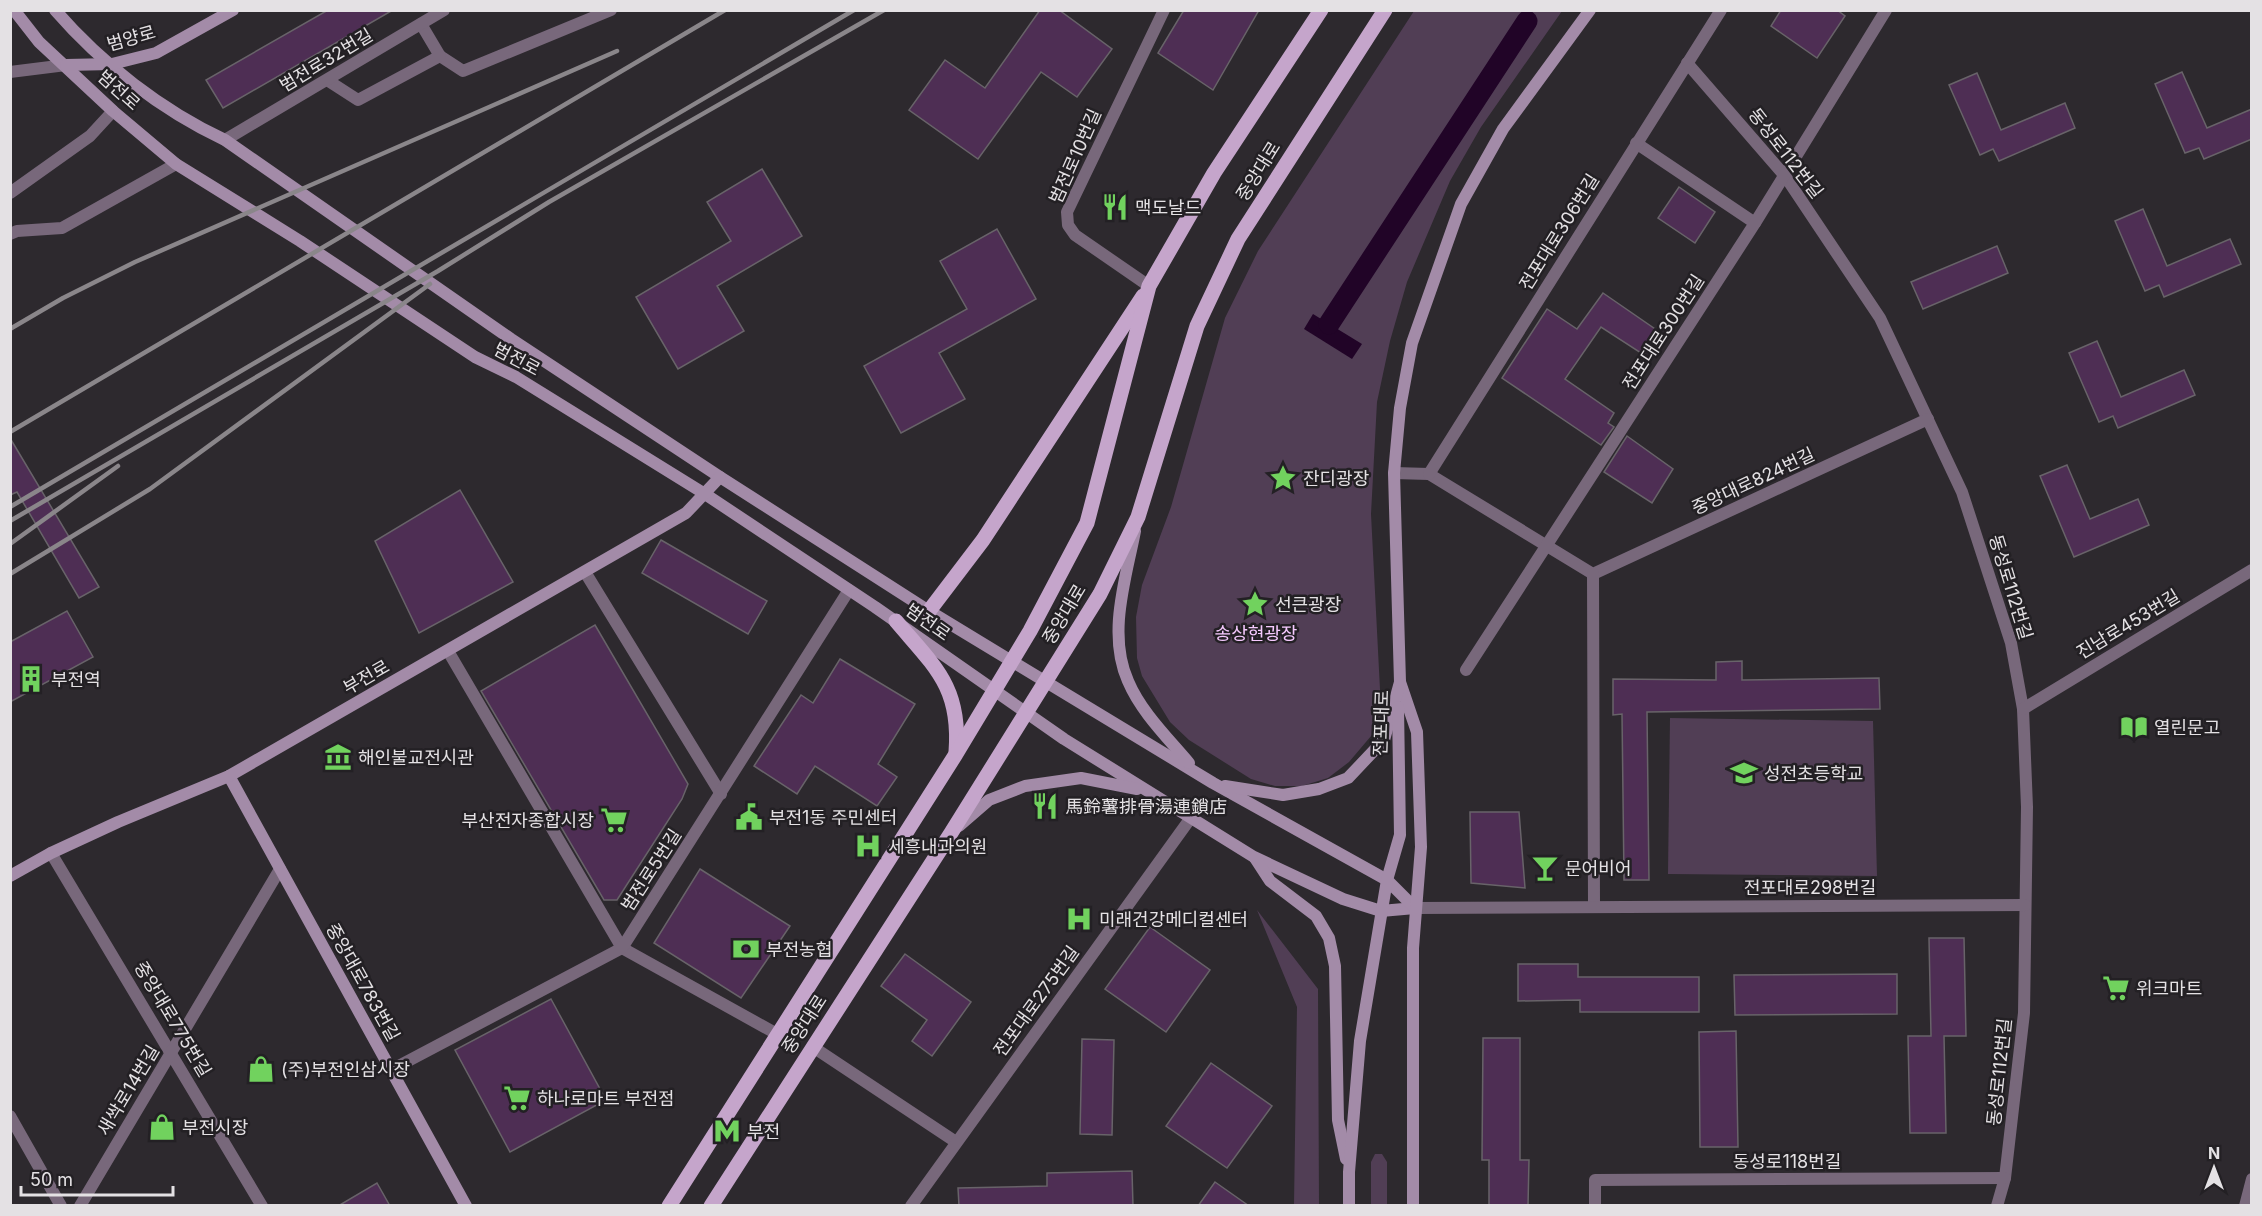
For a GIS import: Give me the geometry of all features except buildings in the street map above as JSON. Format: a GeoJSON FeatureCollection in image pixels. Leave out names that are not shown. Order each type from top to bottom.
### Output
{"type":"FeatureCollection","features":[{"type":"Feature","properties":{"kind":"main road","name":"범전로"},"geometry":{"type":"LineString","coordinates":[[14,10],[39,42],[113,111],[176,164],[300,241],[475,357],[516,377],[705,494],[896,621],[1026,713]]}},
{"type":"Feature","properties":{"kind":"main road","name":"범전로"},"geometry":{"type":"LineString","coordinates":[[55,10],[112,64],[185,121],[225,140],[511,339],[720,477],[929,611],[1046,680]]}},
{"type":"Feature","properties":{"kind":"main road","name":"범양로"},"geometry":{"type":"LineString","coordinates":[[66,65],[112,64],[156,53],[232,10]]}},
{"type":"Feature","properties":{"kind":"main road","name":"중앙대로"},"geometry":{"type":"LineString","coordinates":[[669,1206],[956,754],[1013,660],[1087,524],[1149,286],[1214,173],[1321,10]]}},
{"type":"Feature","properties":{"kind":"main road","name":"중앙대로"},"geometry":{"type":"LineString","coordinates":[[711,1206],[951,833],[1100,594],[1138,517],[1197,326],[1238,239],[1385,10]]}},
{"type":"Feature","properties":{"kind":"main road"},"geometry":{"type":"LineString","coordinates":[[1213,783],[1250,792],[1283,795],[1319,789],[1348,778],[1383,740],[1400,681],[1394,472],[1400,408],[1412,343],[1461,204],[1503,129],[1590,10]]}},
{"type":"Feature","properties":{"kind":"main road"},"geometry":{"type":"LineString","coordinates":[[929,611],[983,540],[1149,286]]}},
{"type":"Feature","properties":{"kind":"main road","name":"부전로"},"geometry":{"type":"LineString","coordinates":[[10,876],[51,853],[229,776],[686,513],[720,477]]}},
{"type":"Feature","properties":{"kind":"main road"},"geometry":{"type":"LineString","coordinates":[[1138,517],[1118,618],[1121,653],[1127,681],[1143,706],[1197,773]]}},
{"type":"Feature","properties":{"kind":"main road"},"geometry":{"type":"LineString","coordinates":[[896,621],[944,677],[954,703],[958,731],[956,754]]}},
{"type":"Feature","properties":{"kind":"main road"},"geometry":{"type":"LineString","coordinates":[[1046,680],[1213,783],[1387,880],[1415,908]]}},
{"type":"Feature","properties":{"kind":"main road","name":"전포대로"},"geometry":{"type":"LineString","coordinates":[[1349,1206],[1349,1172],[1360,1041],[1387,880],[1400,835],[1397,729],[1400,681]]}},
{"type":"Feature","properties":{"kind":"main road","name":"전포대로"},"geometry":{"type":"LineString","coordinates":[[1400,681],[1417,732],[1421,847],[1415,908],[1413,1206]]}},
{"type":"Feature","properties":{"kind":"main road"},"geometry":{"type":"LineString","coordinates":[[1026,713],[1190,819],[1254,857],[1343,899],[1381,911],[1415,908]]}},
{"type":"Feature","properties":{"kind":"main road","name":"중앙대로783번길"},"geometry":{"type":"LineString","coordinates":[[229,776],[466,1206]]}},
{"type":"Feature","properties":{"kind":"main road"},"geometry":{"type":"LineString","coordinates":[[951,833],[989,800],[1025,786],[1081,778],[1148,792]]}},
{"type":"Feature","properties":{"kind":"main road"},"geometry":{"type":"LineString","coordinates":[[1254,857],[1270,881],[1316,916],[1329,938],[1335,966],[1338,1120],[1349,1172]]}},
{"type":"Feature","properties":{"kind":"street","name":"범전로32번길"},"geometry":{"type":"LineString","coordinates":[[225,140],[444,10]]}},
{"type":"Feature","properties":{"kind":"street"},"geometry":{"type":"LineString","coordinates":[[421,24],[440,56],[463,71],[611,10]]}},
{"type":"Feature","properties":{"kind":"street","name":"범전로10번길"},"geometry":{"type":"LineString","coordinates":[[1149,286],[1076,236],[1068,225],[1067,212],[1164,10]]}},
{"type":"Feature","properties":{"kind":"street","name":"전포대로306번길"},"geometry":{"type":"LineString","coordinates":[[1429,474],[1721,10]]}},
{"type":"Feature","properties":{"kind":"street","name":"전포대로300번길"},"geometry":{"type":"LineString","coordinates":[[1466,670],[1785,176],[1886,10]]}},
{"type":"Feature","properties":{"kind":"street"},"geometry":{"type":"LineString","coordinates":[[327,81],[358,100],[440,56]]}},
{"type":"Feature","properties":{"kind":"street","name":"동성로112번길"},"geometry":{"type":"LineString","coordinates":[[1687,63],[1785,176],[1880,318],[1962,492],[2011,643],[2024,709],[2027,807],[2024,1013],[2005,1178],[1997,1206]]}},
{"type":"Feature","properties":{"kind":"street"},"geometry":{"type":"LineString","coordinates":[[10,72],[66,65]]}},
{"type":"Feature","properties":{"kind":"street"},"geometry":{"type":"LineString","coordinates":[[10,193],[90,136],[113,111]]}},
{"type":"Feature","properties":{"kind":"street"},"geometry":{"type":"LineString","coordinates":[[1636,143],[1755,223]]}},
{"type":"Feature","properties":{"kind":"street"},"geometry":{"type":"LineString","coordinates":[[10,234],[17,231],[62,228],[176,164]]}},
{"type":"Feature","properties":{"kind":"street","name":"중앙대로824번길"},"geometry":{"type":"LineString","coordinates":[[1593,574],[1928,420]]}},
{"type":"Feature","properties":{"kind":"street"},"geometry":{"type":"LineString","coordinates":[[1394,472],[1429,474],[1593,574],[1594,906]]}},
{"type":"Feature","properties":{"kind":"street","name":"진남로453번길"},"geometry":{"type":"LineString","coordinates":[[2024,709],[2252,570]]}},
{"type":"Feature","properties":{"kind":"street"},"geometry":{"type":"LineString","coordinates":[[585,572],[721,794]]}},
{"type":"Feature","properties":{"kind":"street","name":"범전로5번길"},"geometry":{"type":"LineString","coordinates":[[391,1070],[622,948],[849,590]]}},
{"type":"Feature","properties":{"kind":"street"},"geometry":{"type":"LineString","coordinates":[[448,651],[622,948]]}},
{"type":"Feature","properties":{"kind":"street","name":"전포대로275번길"},"geometry":{"type":"LineString","coordinates":[[911,1206],[1190,819]]}},
{"type":"Feature","properties":{"kind":"street","name":"중앙대로775번길"},"geometry":{"type":"LineString","coordinates":[[51,853],[172,1052],[261,1206]]}},
{"type":"Feature","properties":{"kind":"street","name":"새싹로14번길"},"geometry":{"type":"LineString","coordinates":[[80,1206],[280,869]]}},
{"type":"Feature","properties":{"kind":"street","name":"전포대로298번길"},"geometry":{"type":"LineString","coordinates":[[1415,908],[2025,905]]}},
{"type":"Feature","properties":{"kind":"street","name":"중앙대로"},"geometry":{"type":"LineString","coordinates":[[622,948],[777,1034]]}},
{"type":"Feature","properties":{"kind":"street"},"geometry":{"type":"LineString","coordinates":[[813,1047],[956,1142]]}},
{"type":"Feature","properties":{"kind":"street"},"geometry":{"type":"LineString","coordinates":[[10,1116],[61,1206]]}},
{"type":"Feature","properties":{"kind":"street","name":"동성로118번길"},"geometry":{"type":"LineString","coordinates":[[1595,1206],[1595,1180],[2005,1178]]}},
{"type":"Feature","properties":{"kind":"street"},"geometry":{"type":"LineString","coordinates":[[2245,1206],[2252,1179]]}},
{"type":"Feature","properties":{"kind":"green space","name":"송상현광장"},"geometry":{"type":"Polygon","coordinates":[[[1414,11],[1562,11],[1481,127],[1450,181],[1407,282],[1390,341],[1377,402],[1371,514],[1381,709],[1377,729],[1349,762],[1328,778],[1302,786],[1275,786],[1251,779],[1189,740],[1170,722],[1142,676],[1137,658],[1136,617],[1142,585],[1171,507],[1225,318],[1258,251],[1414,11]]]}},
{"type":"Feature","properties":{"kind":"green space"},"geometry":{"type":"Polygon","coordinates":[[[1670,718],[1873,721],[1877,876],[1668,874],[1670,718]]]}},
{"type":"Feature","properties":{"kind":"green space"},"geometry":{"type":"Polygon","coordinates":[[[1257,910],[1318,989],[1319,1205],[1294,1205],[1297,1007],[1257,910]]]}},
{"type":"Feature","properties":{"kind":"green space"},"geometry":{"type":"Polygon","coordinates":[[[1375,1154],[1382,1154],[1387,1162],[1387,1205],[1371,1205],[1371,1162],[1375,1154]]]}},
{"type":"Feature","properties":{"kind":"shaded area"},"geometry":{"type":"Polygon","coordinates":[[[1313,314],[1362,344],[1352,359],[1304,329],[1313,314]]]}},
{"type":"Feature","properties":{"kind":"waterway"},"geometry":{"type":"LineString","coordinates":[[1329,324],[1527,21]]}},
{"type":"Feature","properties":{"kind":"railway"},"geometry":{"type":"LineString","coordinates":[[10,432],[725,10]]}},
{"type":"Feature","properties":{"kind":"railway"},"geometry":{"type":"LineString","coordinates":[[10,507],[854,10]]}},
{"type":"Feature","properties":{"kind":"railway"},"geometry":{"type":"LineString","coordinates":[[10,521],[438,271],[549,202],[884,10]]}},
{"type":"Feature","properties":{"kind":"railway"},"geometry":{"type":"LineString","coordinates":[[10,329],[63,298],[135,262],[617,51]]}},
{"type":"Feature","properties":{"kind":"railway"},"geometry":{"type":"LineString","coordinates":[[10,574],[150,489],[430,284]]}},
{"type":"Feature","properties":{"kind":"railway"},"geometry":{"type":"LineString","coordinates":[[10,544],[118,466]]}},
{"type":"Feature","properties":{"kind":"place","name":"맥도날드"},"geometry":{"type":"Point","coordinates":[1115,207]}},
{"type":"Feature","properties":{"kind":"place","name":"잔디광장"},"geometry":{"type":"Point","coordinates":[1283,478]}},
{"type":"Feature","properties":{"kind":"place","name":"선큰광장"},"geometry":{"type":"Point","coordinates":[1255,604]}},
{"type":"Feature","properties":{"kind":"place","name":"부전역"},"geometry":{"type":"Point","coordinates":[31,679]}},
{"type":"Feature","properties":{"kind":"place","name":"열린문고"},"geometry":{"type":"Point","coordinates":[2134,727]}},
{"type":"Feature","properties":{"kind":"place","name":"해인불교전시관"},"geometry":{"type":"Point","coordinates":[338,757]}},
{"type":"Feature","properties":{"kind":"place","name":"성전초등학교"},"geometry":{"type":"Point","coordinates":[1744,773]}},
{"type":"Feature","properties":{"kind":"place","name":"馬鈴薯排骨湯連鎖店"},"geometry":{"type":"Point","coordinates":[1045,806]}},
{"type":"Feature","properties":{"kind":"place","name":"부전1동 주민센터"},"geometry":{"type":"Point","coordinates":[749,817]}},
{"type":"Feature","properties":{"kind":"place","name":"부산전자종합시장"},"geometry":{"type":"Point","coordinates":[614,820]}},
{"type":"Feature","properties":{"kind":"place","name":"세흥내과의원"},"geometry":{"type":"Point","coordinates":[868,846]}},
{"type":"Feature","properties":{"kind":"place","name":"문어비어"},"geometry":{"type":"Point","coordinates":[1545,868]}},
{"type":"Feature","properties":{"kind":"place","name":"미래건강메디컬센터"},"geometry":{"type":"Point","coordinates":[1079,919]}},
{"type":"Feature","properties":{"kind":"place","name":"부전농협"},"geometry":{"type":"Point","coordinates":[746,949]}},
{"type":"Feature","properties":{"kind":"place","name":"위크마트"},"geometry":{"type":"Point","coordinates":[2116,988]}},
{"type":"Feature","properties":{"kind":"place","name":"(주)부전인삼시장"},"geometry":{"type":"Point","coordinates":[261,1069]}},
{"type":"Feature","properties":{"kind":"place","name":"하나로마트 부전점"},"geometry":{"type":"Point","coordinates":[517,1098]}},
{"type":"Feature","properties":{"kind":"place","name":"부전시장"},"geometry":{"type":"Point","coordinates":[162,1127]}},
{"type":"Feature","properties":{"kind":"place","name":"부전"},"geometry":{"type":"Point","coordinates":[727,1131]}}]}
